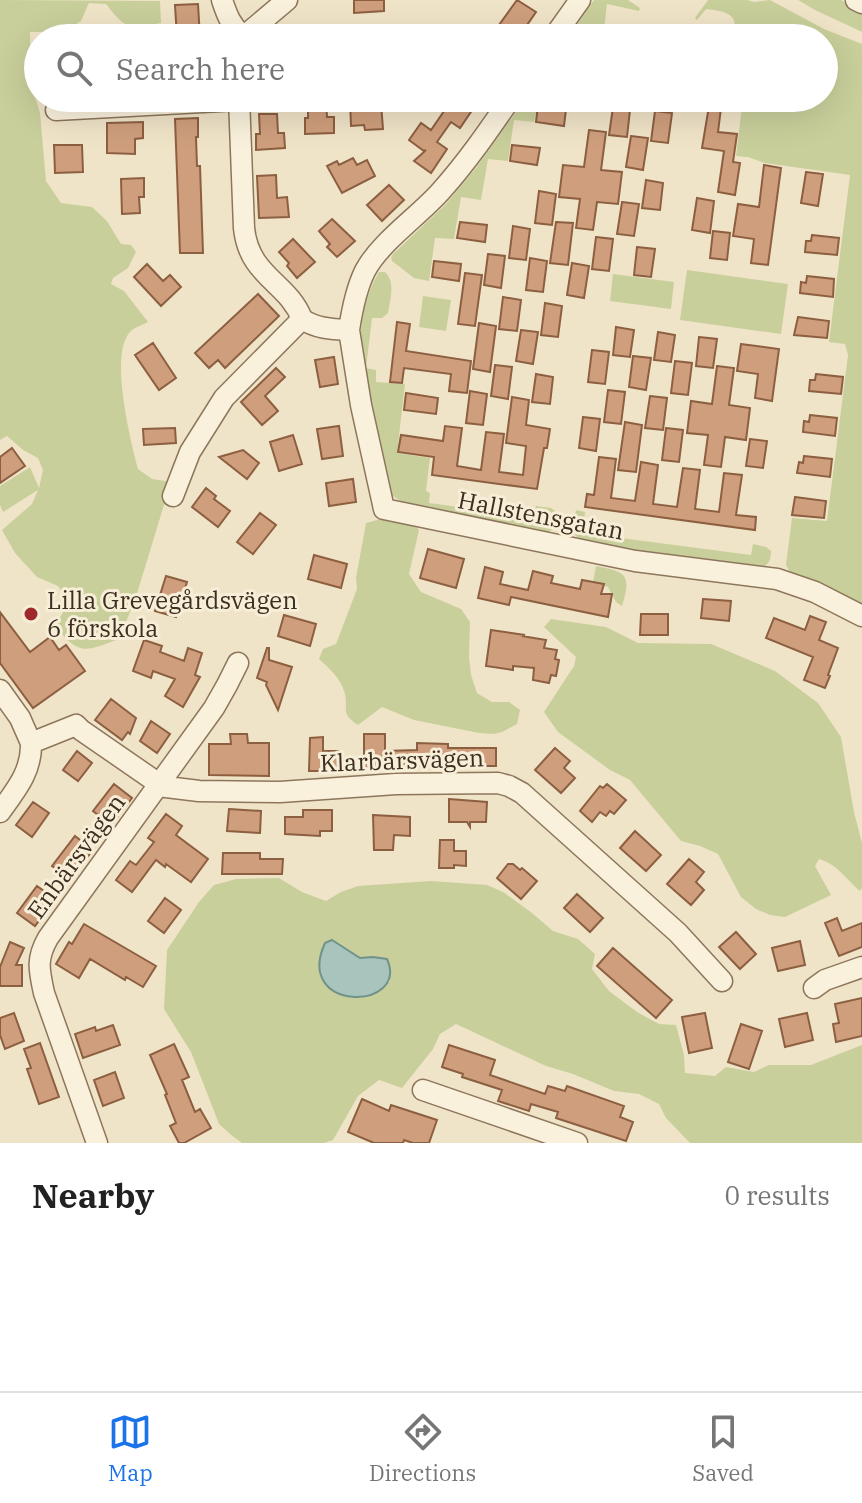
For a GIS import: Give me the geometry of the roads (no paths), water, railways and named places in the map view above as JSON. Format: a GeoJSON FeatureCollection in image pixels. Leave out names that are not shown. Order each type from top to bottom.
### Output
{"type":"FeatureCollection","features":[{"type":"Feature","properties":{"kind":"street"},"geometry":{"type":"LineString","coordinates":[[222,0],[232,24]]}},
{"type":"Feature","properties":{"kind":"street"},"geometry":{"type":"LineString","coordinates":[[258,24],[287,0]]}},
{"type":"Feature","properties":{"kind":"street"},"geometry":{"type":"LineString","coordinates":[[563,24],[580,0]]}},
{"type":"Feature","properties":{"kind":"street"},"geometry":{"type":"LineString","coordinates":[[856,0],[862,3]]}},
{"type":"Feature","properties":{"kind":"street"},"geometry":{"type":"LineString","coordinates":[[239,112],[246,245],[256,264],[297,307],[302,319],[322,328],[349,330],[358,290],[374,257],[450,181],[501,112]]}},
{"type":"Feature","properties":{"kind":"street"},"geometry":{"type":"LineString","coordinates":[[173,496],[190,452],[224,398],[302,319]]}},
{"type":"Feature","properties":{"kind":"street","name":"Hallstensgatan"},"geometry":{"type":"LineString","coordinates":[[349,330],[361,405],[384,509],[635,561],[777,579],[815,592],[862,616]]}},
{"type":"Feature","properties":{"kind":"street","name":"Enbärsvägen"},"geometry":{"type":"LineString","coordinates":[[97,1143],[44,993],[39,954],[214,708],[238,663]]}},
{"type":"Feature","properties":{"kind":"street"},"geometry":{"type":"LineString","coordinates":[[0,690],[20,718],[31,743],[31,762],[25,777],[0,812]]}},
{"type":"Feature","properties":{"kind":"street"},"geometry":{"type":"LineString","coordinates":[[31,743],[76,725],[158,786]]}},
{"type":"Feature","properties":{"kind":"street","name":"Klarbärsvägen"},"geometry":{"type":"LineString","coordinates":[[158,786],[199,791],[280,792],[396,784],[498,783],[509,786],[522,793],[678,933],[722,981]]}},
{"type":"Feature","properties":{"kind":"street"},"geometry":{"type":"LineString","coordinates":[[814,988],[825,980],[862,967]]}},
{"type":"Feature","properties":{"kind":"street"},"geometry":{"type":"LineString","coordinates":[[423,1090],[577,1143]]}},
{"type":"Feature","properties":{"kind":"water"},"geometry":{"type":"Polygon","coordinates":[[[332,940],[360,958],[387,959],[390,976],[383,988],[369,995],[353,997],[337,993],[324,982],[319,966],[325,943],[332,940]]]}},
{"type":"Feature","properties":{"kind":"place","name":"Lilla Grevegårdsvägen 6 förskola"},"geometry":{"type":"Point","coordinates":[31,614]}}]}
